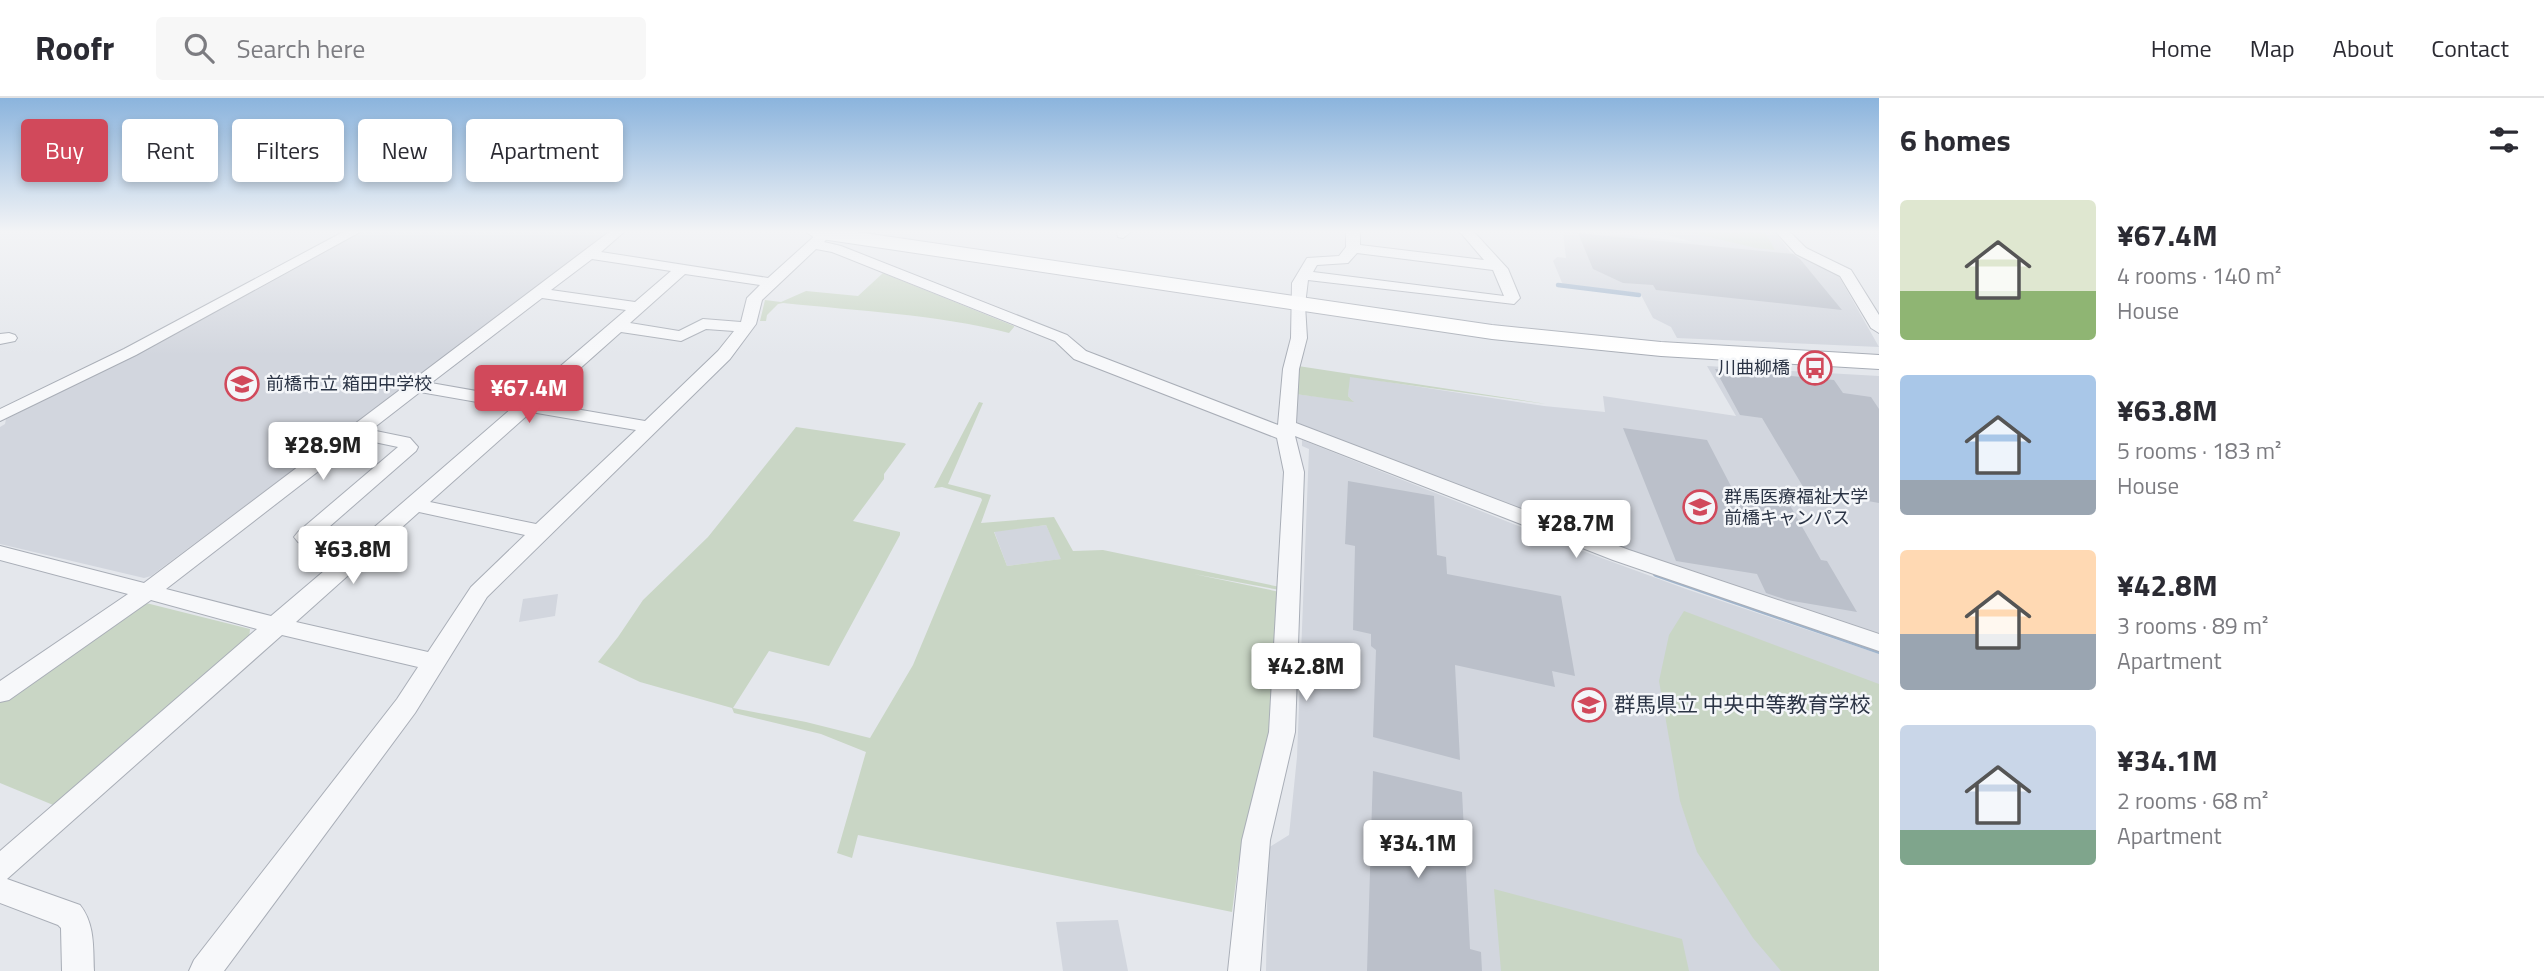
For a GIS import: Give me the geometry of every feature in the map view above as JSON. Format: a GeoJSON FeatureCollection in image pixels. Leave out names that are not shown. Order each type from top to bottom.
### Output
{"type":"FeatureCollection","features":[{"type":"Feature","properties":{"kind":"street"},"geometry":{"type":"LineString","coordinates":[[0,416],[278,273]]}},
{"type":"Feature","properties":{"kind":"street"},"geometry":{"type":"LineString","coordinates":[[0,693],[149,591],[565,273]]}},
{"type":"Feature","properties":{"kind":"street"},"geometry":{"type":"LineString","coordinates":[[0,869],[678,273]]}},
{"type":"Feature","properties":{"kind":"street"},"geometry":{"type":"LineString","coordinates":[[706,273],[772,283]]}},
{"type":"Feature","properties":{"kind":"street"},"geometry":{"type":"LineString","coordinates":[[205,971],[407,706],[479,592],[724,355],[746,327],[755,298],[783,273]]}},
{"type":"Feature","properties":{"kind":"street"},"geometry":{"type":"LineString","coordinates":[[896,273],[1061,338],[1080,355],[1620,555],[1879,643]]}},
{"type":"Feature","properties":{"kind":"street"},"geometry":{"type":"LineString","coordinates":[[1074,273],[1441,325],[1595,343],[1879,362]]}},
{"type":"Feature","properties":{"kind":"street"},"geometry":{"type":"LineString","coordinates":[[1244,971],[1256,840],[1282,732],[1294,472],[1287,430],[1291,369],[1299,338],[1299,283],[1306,275],[1510,301],[1512,298],[1507,278],[1503,273]]}},
{"type":"Feature","properties":{"kind":"street"},"geometry":{"type":"LineString","coordinates":[[1845,273],[1879,328]]}},
{"type":"Feature","properties":{"kind":"street"},"geometry":{"type":"LineString","coordinates":[[539,293],[637,307]]}},
{"type":"Feature","properties":{"kind":"street"},"geometry":{"type":"LineString","coordinates":[[615,327],[681,336],[703,324],[746,327]]}},
{"type":"Feature","properties":{"kind":"street"},"geometry":{"type":"LineString","coordinates":[[416,386],[649,427]]}},
{"type":"Feature","properties":{"kind":"street"},"geometry":{"type":"LineString","coordinates":[[354,432],[403,442],[409,447],[305,537],[308,540],[359,551]]}},
{"type":"Feature","properties":{"kind":"street"},"geometry":{"type":"LineString","coordinates":[[413,505],[541,532]]}},
{"type":"Feature","properties":{"kind":"street"},"geometry":{"type":"LineString","coordinates":[[0,553],[277,626],[434,662]]}},
{"type":"Feature","properties":{"kind":"street"},"geometry":{"type":"LineString","coordinates":[[0,890],[69,915],[76,924],[78,971]]}},
{"type":"Feature","properties":{"kind":"shaded area","name":"前橋市立 箱田中学校"},"geometry":{"type":"Polygon","coordinates":[[[286,273],[557,273],[151,576],[144,578],[0,544],[0,427],[5,424],[6,419],[126,359],[286,273]]]}},
{"type":"Feature","properties":{"kind":"shaded area"},"geometry":{"type":"Polygon","coordinates":[[[1558,273],[1835,273],[1879,347],[1677,338],[1671,327],[1653,318],[1640,293],[1563,285],[1558,273]]]}},
{"type":"Feature","properties":{"kind":"shaded area","name":"群馬医療福祉大学 前橋キャンパス"},"geometry":{"type":"Polygon","coordinates":[[[1707,366],[1879,376],[1879,636],[1639,554],[1544,514],[1505,504],[1295,421],[1295,394],[1353,401],[1348,396],[1349,376],[1544,406],[1605,412],[1603,396],[1736,416],[1707,366]]]}},
{"type":"Feature","properties":{"kind":"shaded area","name":"群馬県立 中央中等教育学校"},"geometry":{"type":"Polygon","coordinates":[[[1302,440],[1569,546],[1686,589],[1879,654],[1879,971],[1266,971],[1268,848],[1289,835],[1297,757],[1309,449],[1302,446],[1302,440]]]}},
{"type":"Feature","properties":{"kind":"shaded area"},"geometry":{"type":"Polygon","coordinates":[[[1046,525],[1062,559],[1007,566],[994,531],[1046,525]]]}},
{"type":"Feature","properties":{"kind":"shaded area"},"geometry":{"type":"Polygon","coordinates":[[[558,594],[555,616],[519,622],[523,599],[558,594]]]}},
{"type":"Feature","properties":{"kind":"shaded area"},"geometry":{"type":"Polygon","coordinates":[[[1118,920],[1128,971],[1063,971],[1056,922],[1118,920]]]}},
{"type":"Feature","properties":{"kind":"green space"},"geometry":{"type":"Polygon","coordinates":[[[883,273],[1014,327],[1009,333],[925,317],[783,303],[778,304],[767,315],[766,321],[760,321],[765,300],[781,302],[806,291],[858,296],[883,273]]]}},
{"type":"Feature","properties":{"kind":"green space"},"geometry":{"type":"Polygon","coordinates":[[[1298,366],[1546,404],[1350,377],[1348,396],[1354,402],[1295,394],[1298,366]]]}},
{"type":"Feature","properties":{"kind":"green space"},"geometry":{"type":"Polygon","coordinates":[[[979,402],[983,403],[948,484],[991,495],[981,523],[1054,517],[1073,551],[1103,550],[1280,587],[1280,590],[1194,574],[1280,592],[1271,733],[1238,866],[1232,912],[858,835],[852,858],[837,853],[866,752],[821,734],[734,713],[732,708],[640,682],[598,662],[643,600],[708,537],[796,427],[904,443],[906,444],[884,474],[884,479],[853,521],[900,532],[900,535],[829,666],[769,651],[733,708],[870,738],[913,665],[982,500],[942,487],[934,488],[979,402]],[[1046,525],[994,532],[1007,566],[1061,559],[1046,525]]]}},
{"type":"Feature","properties":{"kind":"green space"},"geometry":{"type":"Polygon","coordinates":[[[146,603],[250,629],[249,639],[58,807],[0,783],[0,702],[133,607],[146,603]]]}},
{"type":"Feature","properties":{"kind":"green space"},"geometry":{"type":"Polygon","coordinates":[[[1684,611],[1879,684],[1879,971],[1781,971],[1753,938],[1697,852],[1680,801],[1659,681],[1669,635],[1684,611]]]}},
{"type":"Feature","properties":{"kind":"green space"},"geometry":{"type":"Polygon","coordinates":[[[1494,889],[1682,939],[1689,971],[1501,971],[1494,889]]]}},
{"type":"Feature","properties":{"kind":"building"},"geometry":{"type":"Polygon","coordinates":[[[1601,273],[1811,273],[1842,310],[1656,290],[1653,285],[1623,283],[1601,273]]]}},
{"type":"Feature","properties":{"kind":"building"},"geometry":{"type":"Polygon","coordinates":[[[1715,369],[1834,380],[1843,393],[1871,397],[1879,409],[1879,503],[1805,490],[1762,418],[1740,415],[1715,369]]]}},
{"type":"Feature","properties":{"kind":"building"},"geometry":{"type":"Polygon","coordinates":[[[1623,428],[1707,440],[1734,492],[1787,500],[1821,560],[1827,561],[1857,612],[1787,600],[1766,593],[1757,574],[1676,561],[1623,428]]]}},
{"type":"Feature","properties":{"kind":"building"},"geometry":{"type":"Polygon","coordinates":[[[1348,481],[1434,496],[1437,555],[1446,557],[1447,574],[1561,596],[1575,676],[1552,671],[1555,687],[1455,665],[1460,760],[1373,737],[1376,650],[1371,646],[1371,634],[1353,630],[1355,546],[1345,544],[1348,481]]]}},
{"type":"Feature","properties":{"kind":"building"},"geometry":{"type":"Polygon","coordinates":[[[1373,771],[1462,792],[1470,949],[1481,952],[1482,971],[1367,971],[1373,771]]]}},
{"type":"Feature","properties":{"kind":"waterway"},"geometry":{"type":"LineString","coordinates":[[1558,285],[1639,295]]}},
{"type":"Feature","properties":{"kind":"waterway"},"geometry":{"type":"LineString","coordinates":[[1656,574],[1879,651]]}},
{"type":"Feature","properties":{"kind":"place","name":"川曲柳橋"},"geometry":{"type":"Point","coordinates":[1815,368]}},
{"type":"Feature","properties":{"kind":"place","name":"前橋市立 箱田中学校"},"geometry":{"type":"Point","coordinates":[242,384]}},
{"type":"Feature","properties":{"kind":"place","name":"群馬医療福祉大学 前橋キャンパス"},"geometry":{"type":"Point","coordinates":[1700,507]}},
{"type":"Feature","properties":{"kind":"place","name":"群馬県立 中央中等教育学校"},"geometry":{"type":"Point","coordinates":[1589,705]}}]}
